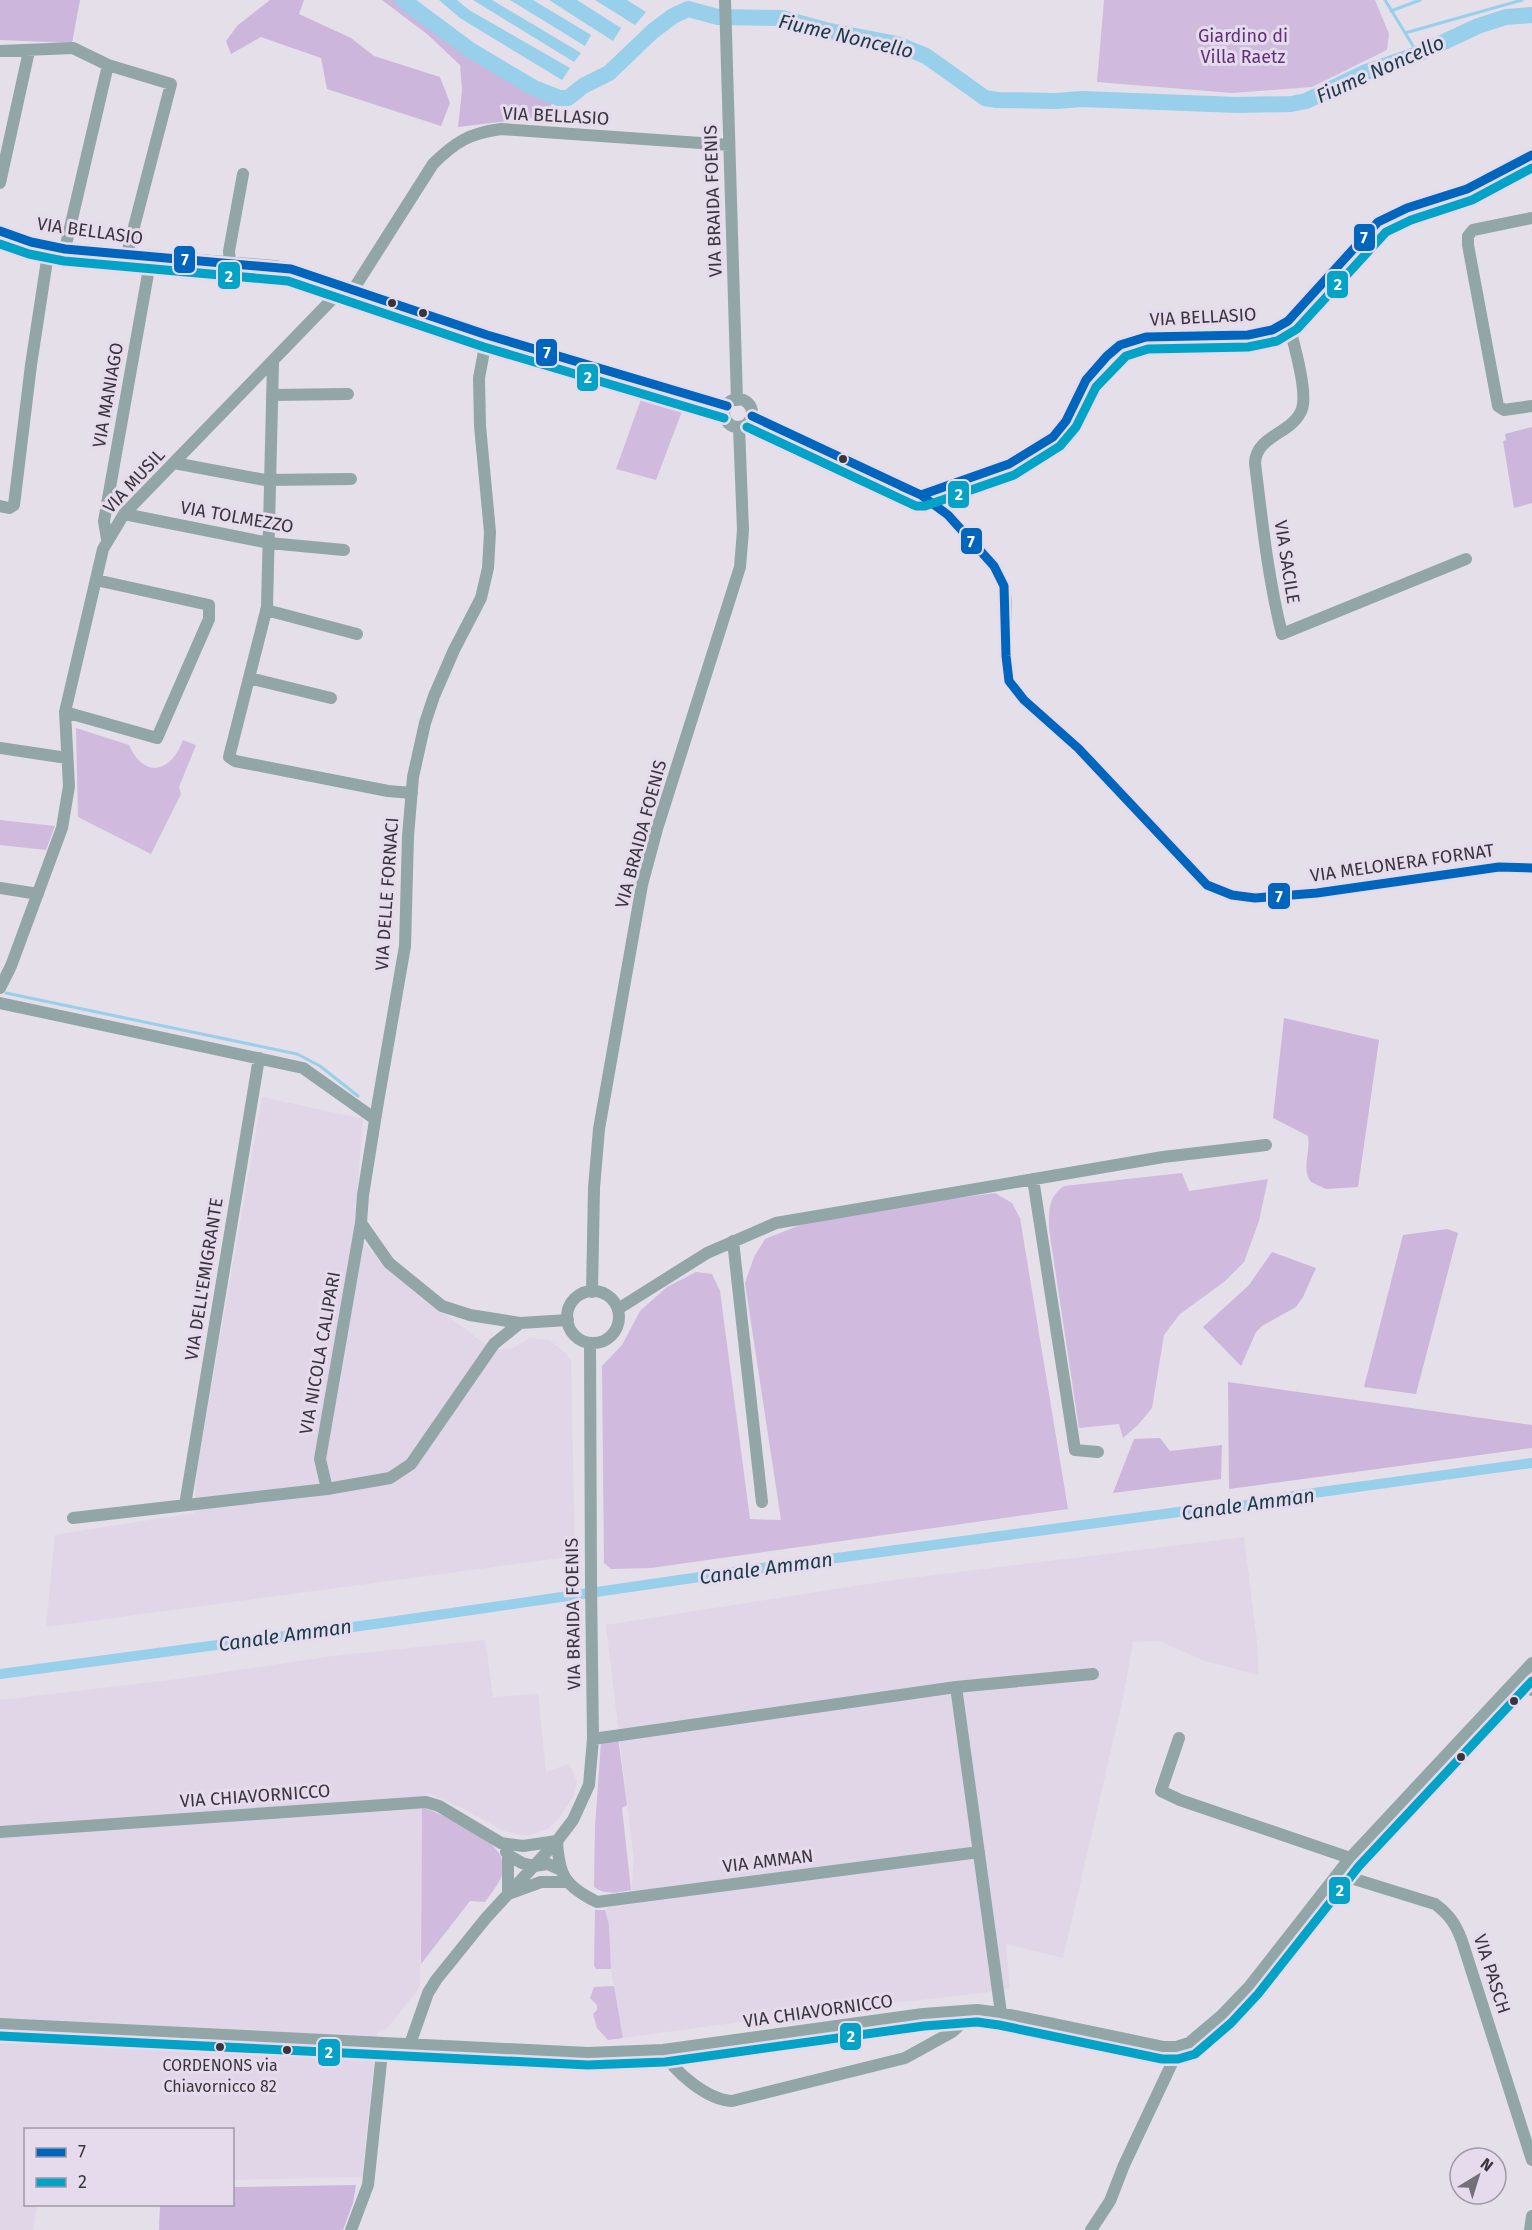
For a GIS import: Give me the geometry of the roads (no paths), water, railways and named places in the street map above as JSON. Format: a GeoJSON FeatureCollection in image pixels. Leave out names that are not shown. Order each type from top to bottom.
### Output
{"type":"FeatureCollection","features":[{"type":"Feature","properties":{"kind":"street","name":"VIA BRAIDA FOENIS"},"geometry":{"type":"LineString","coordinates":[[725,0],[732,403]]}},
{"type":"Feature","properties":{"kind":"street"},"geometry":{"type":"LineString","coordinates":[[0,51],[73,48],[108,65],[171,84],[127,254]]}},
{"type":"Feature","properties":{"kind":"street"},"geometry":{"type":"LineString","coordinates":[[0,183],[29,51]]}},
{"type":"Feature","properties":{"kind":"street"},"geometry":{"type":"LineString","coordinates":[[64,249],[108,65]]}},
{"type":"Feature","properties":{"kind":"street","name":"VIA BELLASIO"},"geometry":{"type":"LineString","coordinates":[[349,289],[433,164],[450,147],[480,132],[501,129],[729,145]]}},
{"type":"Feature","properties":{"kind":"street","name":"VIA BELLASIO"},"geometry":{"type":"LineString","coordinates":[[921,495],[1009,464],[1053,437],[1066,421],[1086,380],[1120,345],[1146,337],[1248,335],[1272,330],[1288,321],[1378,222],[1397,211],[1480,184],[1532,155]]}},
{"type":"Feature","properties":{"kind":"street"},"geometry":{"type":"LineString","coordinates":[[230,263],[229,251],[243,174]]}},
{"type":"Feature","properties":{"kind":"street"},"geometry":{"type":"LineString","coordinates":[[1532,218],[1473,230],[1468,237],[1498,406],[1504,410],[1532,406]]}},
{"type":"Feature","properties":{"kind":"street","name":"VIA BELLASIO"},"geometry":{"type":"LineString","coordinates":[[0,231],[49,247],[64,249],[291,269],[487,334],[732,403]]}},
{"type":"Feature","properties":{"kind":"street"},"geometry":{"type":"LineString","coordinates":[[0,506],[9,508],[15,505],[32,355],[49,247]]}},
{"type":"Feature","properties":{"kind":"street","name":"VIA MANIAGO"},"geometry":{"type":"LineString","coordinates":[[107,539],[104,521],[151,257]]}},
{"type":"Feature","properties":{"kind":"street","name":"VIA MUSIL"},"geometry":{"type":"LineString","coordinates":[[0,988],[11,966],[62,828],[69,786],[65,712],[107,539],[124,514],[349,289]]}},
{"type":"Feature","properties":{"kind":"street","name":"VIA SACILE"},"geometry":{"type":"LineString","coordinates":[[1288,321],[1304,395],[1303,407],[1297,419],[1255,453],[1273,599],[1282,634],[1466,559]]}},
{"type":"Feature","properties":{"kind":"street","name":"VIA DELLE FORNACI"},"geometry":{"type":"LineString","coordinates":[[361,1223],[375,1119],[405,946],[413,777],[425,723],[434,696],[454,650],[481,598],[488,568],[490,532],[479,397],[479,378],[487,334]]}},
{"type":"Feature","properties":{"kind":"street"},"geometry":{"type":"LineString","coordinates":[[273,363],[266,610],[229,757],[235,761],[412,793]]}},
{"type":"Feature","properties":{"kind":"street"},"geometry":{"type":"LineString","coordinates":[[273,395],[348,394]]}},
{"type":"Feature","properties":{"kind":"street"},"geometry":{"type":"LineString","coordinates":[[732,403],[747,403],[751,408],[752,416],[748,423],[739,427],[730,424],[725,414],[732,403]]}},
{"type":"Feature","properties":{"kind":"street"},"geometry":{"type":"LineString","coordinates":[[752,416],[921,495]]}},
{"type":"Feature","properties":{"kind":"street","name":"VIA BRAIDA FOENIS"},"geometry":{"type":"LineString","coordinates":[[592,1292],[594,1188],[599,1129],[642,885],[657,829],[740,567],[743,530],[739,427]]}},
{"type":"Feature","properties":{"kind":"street"},"geometry":{"type":"LineString","coordinates":[[174,463],[271,480],[351,479]]}},
{"type":"Feature","properties":{"kind":"street","name":"VIA MELONERA FORNAT"},"geometry":{"type":"LineString","coordinates":[[921,495],[948,515],[972,540],[994,566],[1004,586],[1009,681],[1024,700],[1078,748],[1207,885],[1232,895],[1255,898],[1317,893],[1499,867],[1532,868]]}},
{"type":"Feature","properties":{"kind":"street","name":"VIA TOLMEZZO"},"geometry":{"type":"LineString","coordinates":[[124,514],[269,543],[344,550]]}},
{"type":"Feature","properties":{"kind":"street"},"geometry":{"type":"LineString","coordinates":[[65,712],[157,738],[209,619],[209,605],[96,580]]}},
{"type":"Feature","properties":{"kind":"street"},"geometry":{"type":"LineString","coordinates":[[266,610],[357,634]]}},
{"type":"Feature","properties":{"kind":"street"},"geometry":{"type":"LineString","coordinates":[[249,678],[331,698]]}},
{"type":"Feature","properties":{"kind":"street"},"geometry":{"type":"LineString","coordinates":[[0,748],[67,758]]}},
{"type":"Feature","properties":{"kind":"street"},"geometry":{"type":"LineString","coordinates":[[0,888],[38,894]]}},
{"type":"Feature","properties":{"kind":"street"},"geometry":{"type":"LineString","coordinates":[[0,1003],[303,1068],[375,1119]]}},
{"type":"Feature","properties":{"kind":"street","name":"VIA DELL'EMIGRANTE"},"geometry":{"type":"LineString","coordinates":[[185,1505],[259,1059]]}},
{"type":"Feature","properties":{"kind":"street"},"geometry":{"type":"LineString","coordinates":[[618,1309],[707,1253],[776,1223],[1163,1157],[1266,1145]]}},
{"type":"Feature","properties":{"kind":"street"},"geometry":{"type":"LineString","coordinates":[[1034,1179],[1075,1450],[1098,1452]]}},
{"type":"Feature","properties":{"kind":"street"},"geometry":{"type":"LineString","coordinates":[[361,1223],[389,1263],[442,1306],[470,1315],[520,1323],[568,1320]]}},
{"type":"Feature","properties":{"kind":"street","name":"VIA NICOLA CALIPARI"},"geometry":{"type":"LineString","coordinates":[[327,1489],[320,1459],[361,1223]]}},
{"type":"Feature","properties":{"kind":"street"},"geometry":{"type":"LineString","coordinates":[[733,1241],[762,1502]]}},
{"type":"Feature","properties":{"kind":"street"},"geometry":{"type":"LineString","coordinates":[[592,1292],[606,1295],[618,1309],[619,1321],[615,1332],[605,1341],[591,1343],[575,1336],[568,1320],[568,1311],[576,1299],[592,1292]]}},
{"type":"Feature","properties":{"kind":"street"},"geometry":{"type":"LineString","coordinates":[[73,1518],[327,1489],[390,1479],[411,1464],[494,1344],[520,1323]]}},
{"type":"Feature","properties":{"kind":"street","name":"VIA BRAIDA FOENIS"},"geometry":{"type":"LineString","coordinates":[[534,1866],[573,1820],[585,1798],[592,1765],[591,1343]]}},
{"type":"Feature","properties":{"kind":"street"},"geometry":{"type":"LineString","coordinates":[[1091,2230],[1110,2201],[1124,2165],[1173,2061],[1176,2047],[1189,2043],[1202,2033],[1249,1987],[1350,1858],[1532,1663]]}},
{"type":"Feature","properties":{"kind":"street"},"geometry":{"type":"LineString","coordinates":[[593,1739],[956,1687],[1093,1674]]}},
{"type":"Feature","properties":{"kind":"street"},"geometry":{"type":"LineString","coordinates":[[1516,1680],[1532,1690]]}},
{"type":"Feature","properties":{"kind":"street"},"geometry":{"type":"LineString","coordinates":[[956,1687],[1001,2013]]}},
{"type":"Feature","properties":{"kind":"street"},"geometry":{"type":"LineString","coordinates":[[1179,1738],[1161,1791],[1180,1800],[1350,1858]]}},
{"type":"Feature","properties":{"kind":"street","name":"VIA CHIAVORNICCO"},"geometry":{"type":"LineString","coordinates":[[0,1832],[426,1802],[439,1806],[501,1843],[523,1846],[557,1841]]}},
{"type":"Feature","properties":{"kind":"street"},"geometry":{"type":"LineString","coordinates":[[557,1841],[561,1870],[566,1882]]}},
{"type":"Feature","properties":{"kind":"street","name":"VIA CHIAVORNICCO"},"geometry":{"type":"LineString","coordinates":[[501,1843],[508,1855]]}},
{"type":"Feature","properties":{"kind":"street"},"geometry":{"type":"LineString","coordinates":[[523,1846],[534,1866],[551,1881]]}},
{"type":"Feature","properties":{"kind":"street","name":"VIA AMMAN"},"geometry":{"type":"LineString","coordinates":[[508,1894],[531,1884],[551,1881],[566,1882],[597,1902],[979,1852]]}},
{"type":"Feature","properties":{"kind":"street"},"geometry":{"type":"LineString","coordinates":[[508,1894],[508,1855],[522,1863],[534,1866],[548,1864],[561,1870]]}},
{"type":"Feature","properties":{"kind":"street"},"geometry":{"type":"LineString","coordinates":[[410,2044],[428,1993],[436,1980],[486,1918],[534,1866]]}},
{"type":"Feature","properties":{"kind":"street","name":"VIA PASCH"},"geometry":{"type":"LineString","coordinates":[[1338,1874],[1435,1904],[1455,1923],[1532,2160]]}},
{"type":"Feature","properties":{"kind":"street"},"geometry":{"type":"LineString","coordinates":[[663,2050],[677,2071],[693,2083],[718,2098],[732,2101],[905,2058],[951,2032],[977,2010]]}},
{"type":"Feature","properties":{"kind":"street","name":"VIA CHIAVORNICCO"},"geometry":{"type":"LineString","coordinates":[[0,2024],[588,2053],[663,2050],[923,2014],[977,2010],[1164,2047],[1176,2047]]}},
{"type":"Feature","properties":{"kind":"street"},"geometry":{"type":"LineString","coordinates":[[351,2230],[368,2185],[383,2043]]}},
{"type":"Feature","properties":{"kind":"street"},"geometry":{"type":"LineString","coordinates":[[1530,2230],[1532,2216]]}},
{"type":"Feature","properties":{"kind":"water"},"geometry":{"type":"Polygon","coordinates":[[[439,0],[457,0],[469,10],[570,68],[562,80],[460,18],[439,0]]]}},
{"type":"Feature","properties":{"kind":"water"},"geometry":{"type":"Polygon","coordinates":[[[473,0],[492,0],[581,53],[574,62],[473,0]]]}},
{"type":"Feature","properties":{"kind":"water"},"geometry":{"type":"Polygon","coordinates":[[[510,0],[533,0],[591,35],[585,46],[510,0]]]}},
{"type":"Feature","properties":{"kind":"water"},"geometry":{"type":"Polygon","coordinates":[[[549,0],[577,0],[621,28],[613,41],[549,0]]]}},
{"type":"Feature","properties":{"kind":"water"},"geometry":{"type":"Polygon","coordinates":[[[595,0],[627,0],[646,12],[635,25],[595,0]]]}},
{"type":"Feature","properties":{"kind":"waterway","name":"Fiume Noncello"},"geometry":{"type":"LineString","coordinates":[[403,0],[470,50],[534,88],[559,98],[568,98],[583,86],[609,73],[653,31],[673,16],[688,9],[718,17],[782,18],[825,30],[897,44],[926,56],[985,98],[1237,105],[1291,104],[1306,101],[1366,72],[1418,54],[1478,26],[1506,17],[1532,15]]}},
{"type":"Feature","properties":{"kind":"waterway"},"geometry":{"type":"LineString","coordinates":[[1385,0],[1418,54]]}},
{"type":"Feature","properties":{"kind":"waterway"},"geometry":{"type":"LineString","coordinates":[[1391,11],[1420,0]]}},
{"type":"Feature","properties":{"kind":"waterway"},"geometry":{"type":"LineString","coordinates":[[1405,33],[1522,0]]}},
{"type":"Feature","properties":{"kind":"waterway"},"geometry":{"type":"LineString","coordinates":[[6,993],[297,1054],[320,1066],[358,1096]]}},
{"type":"Feature","properties":{"kind":"waterway","name":"Canale Amman"},"geometry":{"type":"LineString","coordinates":[[0,1674],[382,1623],[762,1568],[1201,1509],[1225,1509],[1299,1495],[1532,1463]]}},
{"type":"Feature","properties":{"kind":"place","name":"CORDENONS via Chiavornicco 82"},"geometry":{"type":"Point","coordinates":[220,2047]}},
{"type":"Feature","properties":{"kind":"park label","name":"Giardino di Villa Raetz"},"geometry":{"type":"Point","coordinates":[1243,46]}}]}
